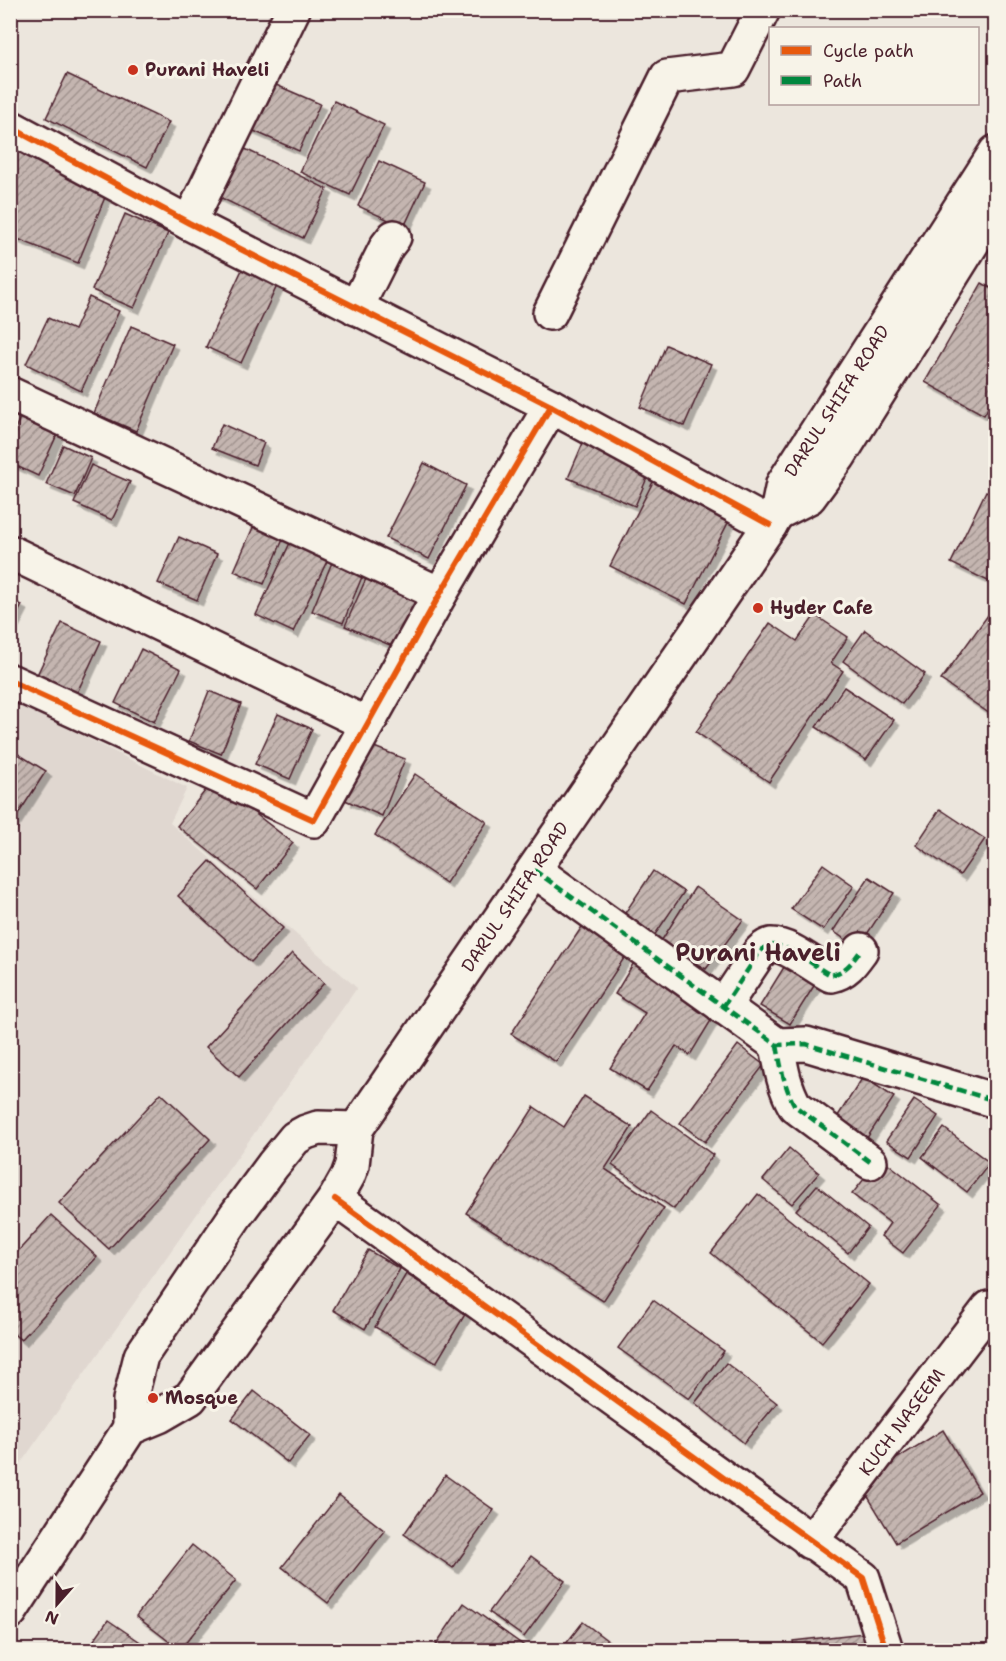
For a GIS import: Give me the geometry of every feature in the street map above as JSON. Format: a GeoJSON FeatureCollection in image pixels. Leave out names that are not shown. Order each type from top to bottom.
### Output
{"type":"FeatureCollection","features":[{"type":"Feature","properties":{"kind":"street"},"geometry":{"type":"LineString","coordinates":[[189,223],[293,10]]}},
{"type":"Feature","properties":{"kind":"street"},"geometry":{"type":"LineString","coordinates":[[550,313],[668,77],[733,69],[763,10]]}},
{"type":"Feature","properties":{"kind":"street"},"geometry":{"type":"LineString","coordinates":[[10,127],[189,223],[773,519],[809,497],[839,456],[991,221]]}},
{"type":"Feature","properties":{"kind":"street","name":"DARUL SHIFA ROAD"},"geometry":{"type":"LineString","coordinates":[[130,1428],[159,1416],[190,1398],[335,1199],[352,1165],[356,1129],[773,519],[783,484],[996,153]]}},
{"type":"Feature","properties":{"kind":"street"},"geometry":{"type":"LineString","coordinates":[[356,308],[387,246],[394,237]]}},
{"type":"Feature","properties":{"kind":"street"},"geometry":{"type":"LineString","coordinates":[[10,394],[440,594]]}},
{"type":"Feature","properties":{"kind":"street"},"geometry":{"type":"LineString","coordinates":[[10,681],[314,820],[440,594],[551,406]]}},
{"type":"Feature","properties":{"kind":"street"},"geometry":{"type":"LineString","coordinates":[[10,552],[367,724]]}},
{"type":"Feature","properties":{"kind":"street"},"geometry":{"type":"LineString","coordinates":[[534,870],[777,1045],[806,1044],[996,1101]]}},
{"type":"Feature","properties":{"kind":"street"},"geometry":{"type":"LineString","coordinates":[[723,1007],[766,946],[773,945],[788,950],[831,975],[847,969],[861,950]]}},
{"type":"Feature","properties":{"kind":"street"},"geometry":{"type":"LineString","coordinates":[[777,1045],[788,1094],[795,1106],[870,1162]]}},
{"type":"Feature","properties":{"kind":"street"},"geometry":{"type":"LineString","coordinates":[[10,1612],[130,1428],[130,1400],[141,1356],[236,1215],[295,1138],[318,1128],[356,1129]]}},
{"type":"Feature","properties":{"kind":"street"},"geometry":{"type":"LineString","coordinates":[[335,1199],[863,1578],[886,1650]]}},
{"type":"Feature","properties":{"kind":"street","name":"KUCH NASEEM"},"geometry":{"type":"LineString","coordinates":[[810,1542],[989,1308],[996,1310]]}},
{"type":"Feature","properties":{"kind":"shaded area"},"geometry":{"type":"Polygon","coordinates":[[[11,700],[187,788],[170,823],[357,988],[11,1477],[11,700]]]}},
{"type":"Feature","properties":{"kind":"building"},"geometry":{"type":"Polygon","coordinates":[[[67,74],[169,122],[147,167],[46,118],[67,74]]]}},
{"type":"Feature","properties":{"kind":"building"},"geometry":{"type":"Polygon","coordinates":[[[267,81],[320,104],[299,151],[247,128],[267,81]]]}},
{"type":"Feature","properties":{"kind":"building"},"geometry":{"type":"Polygon","coordinates":[[[334,101],[384,125],[350,195],[300,172],[334,101]]]}},
{"type":"Feature","properties":{"kind":"building"},"geometry":{"type":"Polygon","coordinates":[[[235,144],[327,189],[303,238],[211,193],[235,144]]]}},
{"type":"Feature","properties":{"kind":"building"},"geometry":{"type":"Polygon","coordinates":[[[19,148],[110,185],[78,263],[10,236],[10,168],[19,148]]]}},
{"type":"Feature","properties":{"kind":"building"},"geometry":{"type":"Polygon","coordinates":[[[379,161],[425,182],[404,227],[358,206],[379,161]]]}},
{"type":"Feature","properties":{"kind":"building"},"geometry":{"type":"Polygon","coordinates":[[[125,214],[168,233],[134,308],[92,290],[125,214]]]}},
{"type":"Feature","properties":{"kind":"building"},"geometry":{"type":"Polygon","coordinates":[[[247,259],[282,275],[241,363],[206,347],[247,259]]]}},
{"type":"Feature","properties":{"kind":"building"},"geometry":{"type":"Polygon","coordinates":[[[982,283],[996,291],[996,394],[984,415],[925,382],[982,283]]]}},
{"type":"Feature","properties":{"kind":"building"},"geometry":{"type":"Polygon","coordinates":[[[89,297],[119,311],[81,391],[26,364],[48,318],[74,330],[89,297]]]}},
{"type":"Feature","properties":{"kind":"building"},"geometry":{"type":"Polygon","coordinates":[[[131,326],[173,344],[136,431],[94,413],[131,326]]]}},
{"type":"Feature","properties":{"kind":"building"},"geometry":{"type":"Polygon","coordinates":[[[666,345],[711,364],[684,426],[640,407],[666,345]]]}},
{"type":"Feature","properties":{"kind":"building"},"geometry":{"type":"Polygon","coordinates":[[[24,409],[61,426],[38,476],[10,463],[10,440],[24,409]]]}},
{"type":"Feature","properties":{"kind":"building"},"geometry":{"type":"Polygon","coordinates":[[[222,424],[264,443],[255,465],[212,448],[222,424]]]}},
{"type":"Feature","properties":{"kind":"building"},"geometry":{"type":"Polygon","coordinates":[[[583,443],[650,471],[635,506],[568,478],[583,443]]]}},
{"type":"Feature","properties":{"kind":"building"},"geometry":{"type":"Polygon","coordinates":[[[63,445],[91,458],[75,496],[46,484],[63,445]]]}},
{"type":"Feature","properties":{"kind":"building"},"geometry":{"type":"Polygon","coordinates":[[[424,463],[466,485],[429,559],[386,538],[424,463]]]}},
{"type":"Feature","properties":{"kind":"building"},"geometry":{"type":"Polygon","coordinates":[[[91,465],[130,482],[112,520],[74,503],[91,465]]]}},
{"type":"Feature","properties":{"kind":"building"},"geometry":{"type":"Polygon","coordinates":[[[655,478],[731,517],[686,604],[610,566],[655,478]]]}},
{"type":"Feature","properties":{"kind":"building"},"geometry":{"type":"Polygon","coordinates":[[[986,491],[996,495],[996,580],[994,584],[951,563],[986,491]]]}},
{"type":"Feature","properties":{"kind":"building"},"geometry":{"type":"Polygon","coordinates":[[[254,525],[284,537],[264,584],[234,571],[254,525]]]}},
{"type":"Feature","properties":{"kind":"building"},"geometry":{"type":"Polygon","coordinates":[[[179,537],[217,554],[197,600],[158,583],[179,537]]]}},
{"type":"Feature","properties":{"kind":"building"},"geometry":{"type":"Polygon","coordinates":[[[290,543],[327,561],[293,632],[256,615],[290,543]]]}},
{"type":"Feature","properties":{"kind":"building"},"geometry":{"type":"Polygon","coordinates":[[[333,560],[364,572],[343,623],[312,611],[333,560]]]}},
{"type":"Feature","properties":{"kind":"building"},"geometry":{"type":"Polygon","coordinates":[[[369,572],[420,594],[397,648],[345,626],[369,572]]]}},
{"type":"Feature","properties":{"kind":"building"},"geometry":{"type":"Polygon","coordinates":[[[10,599],[22,605],[10,628],[10,599]]]}},
{"type":"Feature","properties":{"kind":"building"},"geometry":{"type":"Polygon","coordinates":[[[996,604],[996,718],[941,680],[996,604]]]}},
{"type":"Feature","properties":{"kind":"building"},"geometry":{"type":"Polygon","coordinates":[[[815,615],[848,637],[831,663],[843,671],[769,782],[696,732],[770,623],[797,641],[815,615]]]}},
{"type":"Feature","properties":{"kind":"building"},"geometry":{"type":"Polygon","coordinates":[[[62,623],[101,641],[76,695],[36,677],[62,623]]]}},
{"type":"Feature","properties":{"kind":"building"},"geometry":{"type":"Polygon","coordinates":[[[865,630],[925,674],[902,704],[843,661],[865,630]]]}},
{"type":"Feature","properties":{"kind":"building"},"geometry":{"type":"Polygon","coordinates":[[[141,649],[181,669],[154,722],[115,703],[141,649]]]}},
{"type":"Feature","properties":{"kind":"building"},"geometry":{"type":"Polygon","coordinates":[[[844,687],[894,720],[866,760],[816,727],[844,687]]]}},
{"type":"Feature","properties":{"kind":"building"},"geometry":{"type":"Polygon","coordinates":[[[209,691],[241,704],[221,754],[189,741],[209,691]]]}},
{"type":"Feature","properties":{"kind":"building"},"geometry":{"type":"Polygon","coordinates":[[[278,714],[312,729],[290,779],[255,764],[278,714]]]}},
{"type":"Feature","properties":{"kind":"building"},"geometry":{"type":"Polygon","coordinates":[[[369,745],[405,759],[382,816],[345,800],[369,745]]]}},
{"type":"Feature","properties":{"kind":"building"},"geometry":{"type":"Polygon","coordinates":[[[10,749],[46,771],[10,827],[10,749]]]}},
{"type":"Feature","properties":{"kind":"building"},"geometry":{"type":"Polygon","coordinates":[[[415,774],[487,822],[446,883],[375,835],[415,774]]]}},
{"type":"Feature","properties":{"kind":"building"},"geometry":{"type":"Polygon","coordinates":[[[213,781],[293,843],[257,889],[177,826],[213,781]]]}},
{"type":"Feature","properties":{"kind":"building"},"geometry":{"type":"Polygon","coordinates":[[[940,809],[985,839],[960,875],[916,845],[940,809]]]}},
{"type":"Feature","properties":{"kind":"building"},"geometry":{"type":"Polygon","coordinates":[[[210,861],[283,928],[251,962],[178,896],[210,861]]]}},
{"type":"Feature","properties":{"kind":"building"},"geometry":{"type":"Polygon","coordinates":[[[823,864],[854,886],[823,930],[791,909],[823,864]]]}},
{"type":"Feature","properties":{"kind":"building"},"geometry":{"type":"Polygon","coordinates":[[[653,871],[684,892],[652,939],[621,919],[653,871]]]}},
{"type":"Feature","properties":{"kind":"building"},"geometry":{"type":"Polygon","coordinates":[[[869,877],[894,893],[858,948],[833,931],[869,877]]]}},
{"type":"Feature","properties":{"kind":"building"},"geometry":{"type":"Polygon","coordinates":[[[695,887],[743,920],[706,969],[660,943],[695,887]]]}},
{"type":"Feature","properties":{"kind":"building"},"geometry":{"type":"Polygon","coordinates":[[[589,916],[632,946],[556,1062],[511,1034],[589,916]]]}},
{"type":"Feature","properties":{"kind":"building"},"geometry":{"type":"Polygon","coordinates":[[[292,953],[324,983],[239,1077],[206,1047],[292,953]]]}},
{"type":"Feature","properties":{"kind":"building"},"geometry":{"type":"Polygon","coordinates":[[[636,959],[718,1009],[690,1055],[676,1046],[647,1091],[610,1068],[645,1013],[615,994],[636,959]]]}},
{"type":"Feature","properties":{"kind":"building"},"geometry":{"type":"Polygon","coordinates":[[[789,959],[819,978],[790,1024],[760,1006],[789,959]]]}},
{"type":"Feature","properties":{"kind":"building"},"geometry":{"type":"Polygon","coordinates":[[[738,1045],[764,1065],[705,1142],[680,1123],[738,1045]]]}},
{"type":"Feature","properties":{"kind":"building"},"geometry":{"type":"Polygon","coordinates":[[[863,1077],[894,1097],[863,1144],[832,1125],[863,1077]]]}},
{"type":"Feature","properties":{"kind":"building"},"geometry":{"type":"Polygon","coordinates":[[[161,1093],[210,1139],[109,1249],[59,1203],[161,1093]]]}},
{"type":"Feature","properties":{"kind":"building"},"geometry":{"type":"Polygon","coordinates":[[[584,1096],[632,1127],[605,1169],[664,1208],[603,1301],[466,1213],[534,1107],[564,1127],[584,1096]]]}},
{"type":"Feature","properties":{"kind":"building"},"geometry":{"type":"Polygon","coordinates":[[[914,1100],[938,1116],[911,1157],[886,1141],[914,1100]]]}},
{"type":"Feature","properties":{"kind":"building"},"geometry":{"type":"Polygon","coordinates":[[[651,1110],[713,1155],[674,1209],[612,1165],[651,1110]]]}},
{"type":"Feature","properties":{"kind":"building"},"geometry":{"type":"Polygon","coordinates":[[[944,1128],[990,1163],[967,1192],[922,1157],[944,1128]]]}},
{"type":"Feature","properties":{"kind":"building"},"geometry":{"type":"Polygon","coordinates":[[[789,1148],[819,1173],[792,1204],[763,1180],[789,1148]]]}},
{"type":"Feature","properties":{"kind":"building"},"geometry":{"type":"Polygon","coordinates":[[[881,1158],[941,1205],[903,1253],[881,1236],[890,1223],[852,1194],[881,1158]]]}},
{"type":"Feature","properties":{"kind":"building"},"geometry":{"type":"Polygon","coordinates":[[[817,1185],[868,1227],[848,1253],[796,1210],[817,1185]]]}},
{"type":"Feature","properties":{"kind":"building"},"geometry":{"type":"Polygon","coordinates":[[[758,1194],[869,1284],[822,1342],[711,1253],[758,1194]]]}},
{"type":"Feature","properties":{"kind":"building"},"geometry":{"type":"Polygon","coordinates":[[[51,1215],[97,1257],[21,1340],[10,1331],[10,1260],[51,1215]]]}},
{"type":"Feature","properties":{"kind":"building"},"geometry":{"type":"Polygon","coordinates":[[[368,1250],[400,1269],[365,1329],[333,1310],[368,1250]]]}},
{"type":"Feature","properties":{"kind":"building"},"geometry":{"type":"Polygon","coordinates":[[[406,1274],[467,1311],[436,1363],[375,1327],[406,1274]]]}},
{"type":"Feature","properties":{"kind":"building"},"geometry":{"type":"Polygon","coordinates":[[[653,1300],[724,1351],[689,1399],[618,1348],[653,1300]]]}},
{"type":"Feature","properties":{"kind":"building"},"geometry":{"type":"Polygon","coordinates":[[[726,1363],[777,1403],[744,1443],[695,1403],[726,1363]]]}},
{"type":"Feature","properties":{"kind":"building"},"geometry":{"type":"Polygon","coordinates":[[[254,1391],[310,1435],[288,1463],[232,1419],[254,1391]]]}},
{"type":"Feature","properties":{"kind":"building"},"geometry":{"type":"Polygon","coordinates":[[[943,1430],[980,1492],[896,1543],[859,1482],[943,1430]]]}},
{"type":"Feature","properties":{"kind":"building"},"geometry":{"type":"Polygon","coordinates":[[[445,1475],[494,1510],[453,1568],[404,1534],[445,1475]]]}},
{"type":"Feature","properties":{"kind":"building"},"geometry":{"type":"Polygon","coordinates":[[[339,1495],[385,1531],[328,1603],[282,1567],[339,1495]]]}},
{"type":"Feature","properties":{"kind":"building"},"geometry":{"type":"Polygon","coordinates":[[[192,1545],[236,1580],[180,1650],[136,1616],[192,1545]]]}},
{"type":"Feature","properties":{"kind":"building"},"geometry":{"type":"Polygon","coordinates":[[[531,1556],[565,1581],[524,1637],[489,1612],[531,1556]]]}},
{"type":"Feature","properties":{"kind":"building"},"geometry":{"type":"Polygon","coordinates":[[[464,1603],[530,1650],[445,1650],[436,1644],[464,1603]]]}},
{"type":"Feature","properties":{"kind":"building"},"geometry":{"type":"Polygon","coordinates":[[[108,1620],[152,1650],[87,1650],[108,1620]]]}},
{"type":"Feature","properties":{"kind":"building"},"geometry":{"type":"Polygon","coordinates":[[[583,1622],[620,1650],[561,1650],[583,1622]]]}},
{"type":"Feature","properties":{"kind":"building"},"geometry":{"type":"Polygon","coordinates":[[[873,1632],[875,1650],[794,1650],[793,1641],[873,1632]]]}},
{"type":"Feature","properties":{"kind":"marked path"},"geometry":{"type":"LineString","coordinates":[[534,870],[777,1045],[806,1044],[996,1101]]}},
{"type":"Feature","properties":{"kind":"marked path"},"geometry":{"type":"LineString","coordinates":[[723,1007],[759,953],[767,946],[785,948],[831,975],[845,969],[861,950]]}},
{"type":"Feature","properties":{"kind":"marked path"},"geometry":{"type":"LineString","coordinates":[[777,1045],[786,1084],[795,1106],[870,1162]]}},
{"type":"Feature","properties":{"kind":"cycle path"},"geometry":{"type":"LineString","coordinates":[[10,127],[189,223],[551,406],[770,525]]}},
{"type":"Feature","properties":{"kind":"cycle path"},"geometry":{"type":"LineString","coordinates":[[10,681],[314,820],[440,594],[551,406]]}},
{"type":"Feature","properties":{"kind":"cycle path"},"geometry":{"type":"LineString","coordinates":[[335,1199],[863,1578],[886,1650]]}},
{"type":"Feature","properties":{"kind":"place","name":"Purani Haveli"},"geometry":{"type":"Point","coordinates":[133,70]}},
{"type":"Feature","properties":{"kind":"place","name":"Hyder Cafe"},"geometry":{"type":"Point","coordinates":[758,608]}},
{"type":"Feature","properties":{"kind":"place","name":"Mosque"},"geometry":{"type":"Point","coordinates":[153,1398]}},
{"type":"Feature","properties":{"kind":"district","name":"Purani Haveli"},"geometry":{"type":"Point","coordinates":[758,953]}}]}
